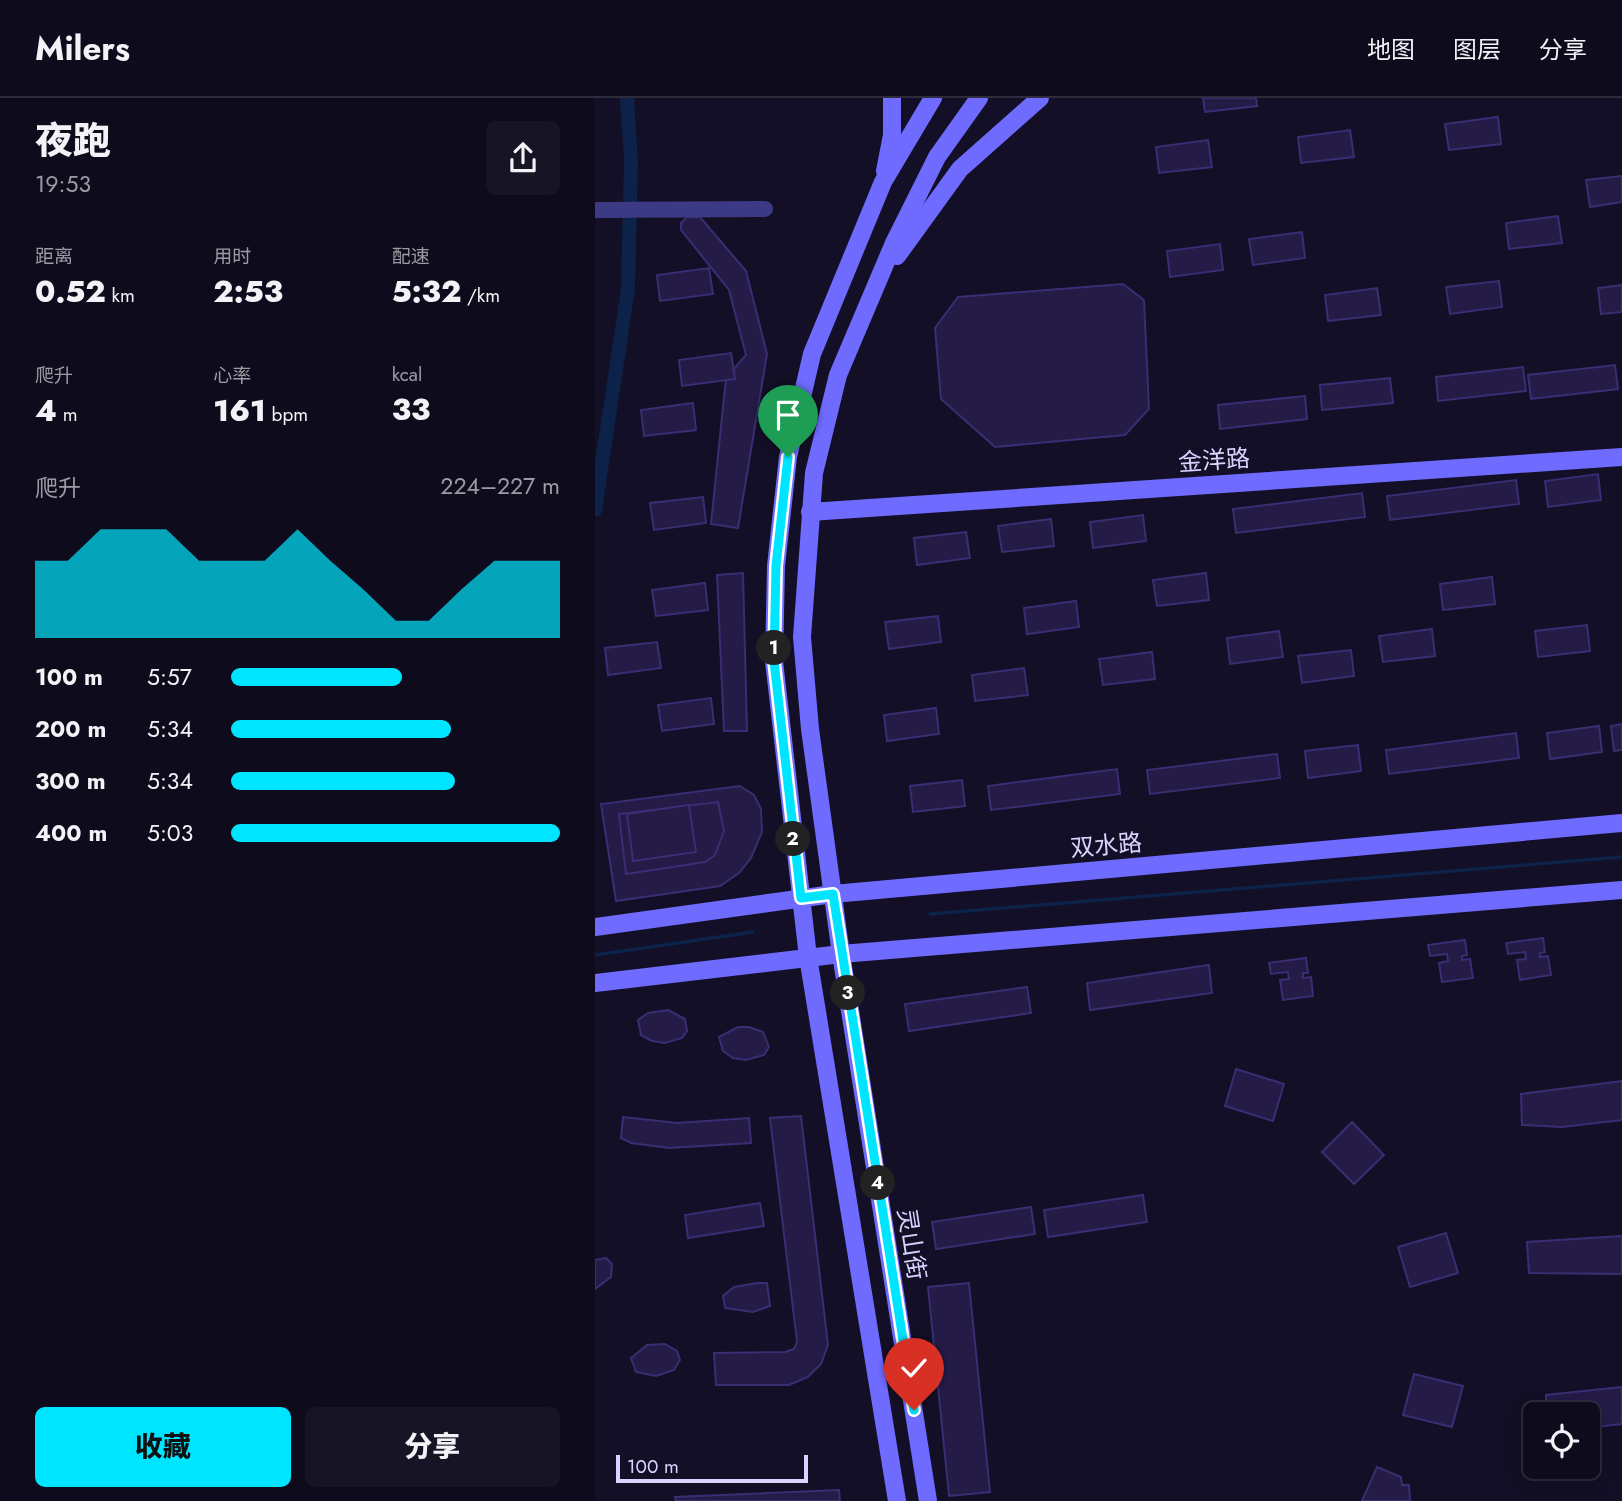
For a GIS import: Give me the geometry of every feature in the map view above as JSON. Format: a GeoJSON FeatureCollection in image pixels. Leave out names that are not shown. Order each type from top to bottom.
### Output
{"type":"FeatureCollection","features":[{"type":"Feature","properties":{"kind":"main road"},"geometry":{"type":"LineString","coordinates":[[883,182],[892,135],[892,98]]}},
{"type":"Feature","properties":{"kind":"main road"},"geometry":{"type":"LineString","coordinates":[[897,1501],[808,957],[774,661],[776,566],[788,457],[812,354],[883,182],[933,98]]}},
{"type":"Feature","properties":{"kind":"main road"},"geometry":{"type":"LineString","coordinates":[[877,284],[937,157],[979,98]]}},
{"type":"Feature","properties":{"kind":"main road"},"geometry":{"type":"LineString","coordinates":[[877,284],[960,169],[1040,98]]}},
{"type":"Feature","properties":{"kind":"main road","name":"灵山街"},"geometry":{"type":"LineString","coordinates":[[877,284],[838,375],[814,473],[802,637],[810,729],[841,954],[928,1501]]}},
{"type":"Feature","properties":{"kind":"main road","name":"金洋路"},"geometry":{"type":"LineString","coordinates":[[810,512],[1622,457]]}},
{"type":"Feature","properties":{"kind":"main road","name":"双水路"},"geometry":{"type":"LineString","coordinates":[[595,927],[833,894],[1622,823]]}},
{"type":"Feature","properties":{"kind":"main road"},"geometry":{"type":"LineString","coordinates":[[595,983],[841,954],[1622,890]]}},
{"type":"Feature","properties":{"kind":"street"},"geometry":{"type":"LineString","coordinates":[[595,210],[765,209]]}},
{"type":"Feature","properties":{"kind":"building"},"geometry":{"type":"Polygon","coordinates":[[[1203,98],[1256,98],[1257,106],[1205,112],[1203,98]]]}},
{"type":"Feature","properties":{"kind":"building"},"geometry":{"type":"Polygon","coordinates":[[[1498,117],[1501,144],[1449,150],[1445,124],[1498,117]]]}},
{"type":"Feature","properties":{"kind":"building"},"geometry":{"type":"Polygon","coordinates":[[[1350,130],[1354,157],[1301,163],[1298,137],[1350,130]]]}},
{"type":"Feature","properties":{"kind":"building"},"geometry":{"type":"Polygon","coordinates":[[[1208,140],[1212,167],[1159,173],[1156,147],[1208,140]]]}},
{"type":"Feature","properties":{"kind":"building"},"geometry":{"type":"Polygon","coordinates":[[[1622,176],[1622,202],[1590,207],[1586,180],[1622,176]]]}},
{"type":"Feature","properties":{"kind":"building"},"geometry":{"type":"Polygon","coordinates":[[[1558,216],[1562,243],[1509,249],[1506,223],[1558,216]]]}},
{"type":"Feature","properties":{"kind":"building"},"geometry":{"type":"Polygon","coordinates":[[[687,217],[700,217],[746,271],[767,354],[738,528],[711,524],[726,378],[746,355],[729,290],[681,230],[681,223],[687,217]]]}},
{"type":"Feature","properties":{"kind":"building"},"geometry":{"type":"Polygon","coordinates":[[[1302,232],[1305,258],[1253,265],[1249,239],[1302,232]]]}},
{"type":"Feature","properties":{"kind":"building"},"geometry":{"type":"Polygon","coordinates":[[[1220,244],[1223,270],[1170,277],[1167,251],[1220,244]]]}},
{"type":"Feature","properties":{"kind":"building"},"geometry":{"type":"Polygon","coordinates":[[[709,268],[713,294],[660,301],[657,275],[709,268]]]}},
{"type":"Feature","properties":{"kind":"building"},"geometry":{"type":"Polygon","coordinates":[[[1499,281],[1502,307],[1450,314],[1446,287],[1499,281]]]}},
{"type":"Feature","properties":{"kind":"building"},"geometry":{"type":"Polygon","coordinates":[[[1123,284],[1144,300],[1149,409],[1125,435],[995,447],[941,399],[935,328],[958,297],[1123,284]]]}},
{"type":"Feature","properties":{"kind":"building"},"geometry":{"type":"Polygon","coordinates":[[[1622,285],[1622,312],[1601,314],[1598,288],[1622,285]]]}},
{"type":"Feature","properties":{"kind":"building"},"geometry":{"type":"Polygon","coordinates":[[[1377,288],[1381,315],[1328,321],[1325,295],[1377,288]]]}},
{"type":"Feature","properties":{"kind":"building"},"geometry":{"type":"Polygon","coordinates":[[[731,353],[735,379],[682,386],[679,360],[731,353]]]}},
{"type":"Feature","properties":{"kind":"building"},"geometry":{"type":"Polygon","coordinates":[[[1615,365],[1618,389],[1531,399],[1528,375],[1615,365]]]}},
{"type":"Feature","properties":{"kind":"building"},"geometry":{"type":"Polygon","coordinates":[[[1523,367],[1526,391],[1438,401],[1436,377],[1523,367]]]}},
{"type":"Feature","properties":{"kind":"building"},"geometry":{"type":"Polygon","coordinates":[[[1390,378],[1393,403],[1322,410],[1320,385],[1390,378]]]}},
{"type":"Feature","properties":{"kind":"building"},"geometry":{"type":"Polygon","coordinates":[[[1305,396],[1307,419],[1220,429],[1218,405],[1305,396]]]}},
{"type":"Feature","properties":{"kind":"building"},"geometry":{"type":"Polygon","coordinates":[[[693,403],[696,430],[644,436],[641,410],[693,403]]]}},
{"type":"Feature","properties":{"kind":"building"},"geometry":{"type":"Polygon","coordinates":[[[1598,474],[1601,500],[1548,507],[1545,481],[1598,474]]]}},
{"type":"Feature","properties":{"kind":"building"},"geometry":{"type":"Polygon","coordinates":[[[1516,480],[1519,504],[1390,520],[1387,496],[1516,480]]]}},
{"type":"Feature","properties":{"kind":"building"},"geometry":{"type":"Polygon","coordinates":[[[1362,493],[1365,517],[1236,533],[1233,509],[1362,493]]]}},
{"type":"Feature","properties":{"kind":"building"},"geometry":{"type":"Polygon","coordinates":[[[703,497],[706,523],[654,530],[650,503],[703,497]]]}},
{"type":"Feature","properties":{"kind":"building"},"geometry":{"type":"Polygon","coordinates":[[[1143,515],[1146,541],[1093,548],[1090,522],[1143,515]]]}},
{"type":"Feature","properties":{"kind":"building"},"geometry":{"type":"Polygon","coordinates":[[[1051,519],[1054,546],[1002,552],[998,526],[1051,519]]]}},
{"type":"Feature","properties":{"kind":"building"},"geometry":{"type":"Polygon","coordinates":[[[966,532],[970,558],[917,565],[914,538],[966,532]]]}},
{"type":"Feature","properties":{"kind":"building"},"geometry":{"type":"Polygon","coordinates":[[[743,573],[747,731],[724,731],[717,575],[743,573]]]}},
{"type":"Feature","properties":{"kind":"building"},"geometry":{"type":"Polygon","coordinates":[[[1206,573],[1209,600],[1157,606],[1153,580],[1206,573]]]}},
{"type":"Feature","properties":{"kind":"building"},"geometry":{"type":"Polygon","coordinates":[[[1492,577],[1495,604],[1443,610],[1440,584],[1492,577]]]}},
{"type":"Feature","properties":{"kind":"building"},"geometry":{"type":"Polygon","coordinates":[[[705,583],[708,610],[656,616],[652,590],[705,583]]]}},
{"type":"Feature","properties":{"kind":"building"},"geometry":{"type":"Polygon","coordinates":[[[1076,601],[1079,627],[1027,634],[1024,608],[1076,601]]]}},
{"type":"Feature","properties":{"kind":"building"},"geometry":{"type":"Polygon","coordinates":[[[938,616],[941,642],[889,649],[885,622],[938,616]]]}},
{"type":"Feature","properties":{"kind":"building"},"geometry":{"type":"Polygon","coordinates":[[[1587,625],[1590,651],[1538,657],[1535,631],[1587,625]]]}},
{"type":"Feature","properties":{"kind":"building"},"geometry":{"type":"Polygon","coordinates":[[[1432,629],[1435,656],[1383,662],[1379,636],[1432,629]]]}},
{"type":"Feature","properties":{"kind":"building"},"geometry":{"type":"Polygon","coordinates":[[[1279,631],[1283,657],[1230,664],[1227,638],[1279,631]]]}},
{"type":"Feature","properties":{"kind":"building"},"geometry":{"type":"Polygon","coordinates":[[[657,642],[661,668],[608,675],[605,648],[657,642]]]}},
{"type":"Feature","properties":{"kind":"building"},"geometry":{"type":"Polygon","coordinates":[[[1351,650],[1354,676],[1302,683],[1298,656],[1351,650]]]}},
{"type":"Feature","properties":{"kind":"building"},"geometry":{"type":"Polygon","coordinates":[[[1152,652],[1155,679],[1103,685],[1099,659],[1152,652]]]}},
{"type":"Feature","properties":{"kind":"building"},"geometry":{"type":"Polygon","coordinates":[[[1024,668],[1028,695],[975,701],[972,675],[1024,668]]]}},
{"type":"Feature","properties":{"kind":"building"},"geometry":{"type":"Polygon","coordinates":[[[711,698],[714,724],[662,731],[658,705],[711,698]]]}},
{"type":"Feature","properties":{"kind":"building"},"geometry":{"type":"Polygon","coordinates":[[[936,708],[939,734],[887,741],[884,715],[936,708]]]}},
{"type":"Feature","properties":{"kind":"building"},"geometry":{"type":"Polygon","coordinates":[[[1622,724],[1622,750],[1614,751],[1611,726],[1622,724]]]}},
{"type":"Feature","properties":{"kind":"building"},"geometry":{"type":"Polygon","coordinates":[[[1599,726],[1602,752],[1550,759],[1547,733],[1599,726]]]}},
{"type":"Feature","properties":{"kind":"building"},"geometry":{"type":"Polygon","coordinates":[[[1516,733],[1519,758],[1389,774],[1386,750],[1516,733]]]}},
{"type":"Feature","properties":{"kind":"building"},"geometry":{"type":"Polygon","coordinates":[[[1358,745],[1361,771],[1308,778],[1305,751],[1358,745]]]}},
{"type":"Feature","properties":{"kind":"building"},"geometry":{"type":"Polygon","coordinates":[[[1277,754],[1280,778],[1150,794],[1147,770],[1277,754]]]}},
{"type":"Feature","properties":{"kind":"building"},"geometry":{"type":"Polygon","coordinates":[[[1117,769],[1120,794],[991,810],[988,786],[1117,769]]]}},
{"type":"Feature","properties":{"kind":"building"},"geometry":{"type":"Polygon","coordinates":[[[962,780],[965,806],[913,812],[910,786],[962,780]]]}},
{"type":"Feature","properties":{"kind":"building"},"geometry":{"type":"Polygon","coordinates":[[[740,786],[754,795],[761,809],[762,832],[751,858],[739,873],[720,886],[616,901],[601,804],[740,786]]]}},
{"type":"Feature","properties":{"kind":"building"},"geometry":{"type":"Polygon","coordinates":[[[718,802],[724,831],[715,855],[705,862],[626,874],[619,814],[718,802]]]}},
{"type":"Feature","properties":{"kind":"building"},"geometry":{"type":"Polygon","coordinates":[[[689,805],[696,852],[633,861],[627,814],[689,805]]]}},
{"type":"Feature","properties":{"kind":"building"},"geometry":{"type":"Polygon","coordinates":[[[1543,938],[1545,952],[1540,953],[1540,957],[1548,956],[1551,975],[1520,980],[1517,960],[1526,959],[1525,952],[1508,954],[1506,943],[1543,938]]]}},
{"type":"Feature","properties":{"kind":"building"},"geometry":{"type":"Polygon","coordinates":[[[1465,940],[1467,955],[1462,956],[1462,960],[1470,959],[1473,978],[1442,982],[1439,963],[1448,961],[1447,954],[1430,956],[1428,945],[1465,940]]]}},
{"type":"Feature","properties":{"kind":"building"},"geometry":{"type":"Polygon","coordinates":[[[1306,958],[1308,973],[1303,973],[1303,978],[1311,977],[1313,996],[1283,1000],[1280,980],[1289,979],[1288,972],[1271,974],[1269,963],[1306,958]]]}},
{"type":"Feature","properties":{"kind":"building"},"geometry":{"type":"Polygon","coordinates":[[[1209,965],[1212,993],[1090,1010],[1087,983],[1209,965]]]}},
{"type":"Feature","properties":{"kind":"building"},"geometry":{"type":"Polygon","coordinates":[[[1027,987],[1031,1013],[909,1031],[905,1004],[1027,987]]]}},
{"type":"Feature","properties":{"kind":"building"},"geometry":{"type":"Polygon","coordinates":[[[668,1010],[685,1019],[687,1031],[682,1038],[665,1043],[652,1041],[641,1035],[638,1020],[648,1013],[668,1010]]]}},
{"type":"Feature","properties":{"kind":"building"},"geometry":{"type":"Polygon","coordinates":[[[738,1027],[749,1027],[763,1032],[769,1047],[764,1055],[746,1060],[733,1058],[723,1051],[719,1037],[738,1027]]]}},
{"type":"Feature","properties":{"kind":"building"},"geometry":{"type":"Polygon","coordinates":[[[1236,1069],[1284,1084],[1273,1121],[1225,1106],[1236,1069]]]}},
{"type":"Feature","properties":{"kind":"building"},"geometry":{"type":"Polygon","coordinates":[[[1622,1081],[1622,1120],[1562,1127],[1522,1125],[1521,1094],[1622,1081]]]}},
{"type":"Feature","properties":{"kind":"building"},"geometry":{"type":"Polygon","coordinates":[[[801,1116],[828,1345],[821,1364],[808,1377],[789,1385],[716,1385],[714,1353],[785,1352],[794,1349],[797,1342],[770,1118],[801,1116]]]}},
{"type":"Feature","properties":{"kind":"building"},"geometry":{"type":"Polygon","coordinates":[[[623,1117],[677,1123],[749,1118],[751,1143],[669,1148],[631,1143],[621,1138],[623,1117]]]}},
{"type":"Feature","properties":{"kind":"building"},"geometry":{"type":"Polygon","coordinates":[[[1352,1122],[1384,1155],[1354,1184],[1322,1152],[1352,1122]]]}},
{"type":"Feature","properties":{"kind":"building"},"geometry":{"type":"Polygon","coordinates":[[[1143,1195],[1147,1222],[1048,1237],[1044,1210],[1143,1195]]]}},
{"type":"Feature","properties":{"kind":"building"},"geometry":{"type":"Polygon","coordinates":[[[760,1203],[764,1226],[688,1238],[685,1215],[760,1203]]]}},
{"type":"Feature","properties":{"kind":"building"},"geometry":{"type":"Polygon","coordinates":[[[1031,1207],[1035,1234],[936,1249],[932,1222],[1031,1207]]]}},
{"type":"Feature","properties":{"kind":"building"},"geometry":{"type":"Polygon","coordinates":[[[1446,1233],[1458,1273],[1410,1287],[1398,1247],[1446,1233]]]}},
{"type":"Feature","properties":{"kind":"building"},"geometry":{"type":"Polygon","coordinates":[[[1622,1236],[1622,1274],[1529,1273],[1527,1242],[1622,1236]]]}},
{"type":"Feature","properties":{"kind":"building"},"geometry":{"type":"Polygon","coordinates":[[[606,1258],[612,1264],[611,1277],[595,1289],[595,1260],[606,1258]]]}},
{"type":"Feature","properties":{"kind":"building"},"geometry":{"type":"Polygon","coordinates":[[[767,1283],[770,1306],[753,1312],[725,1308],[723,1296],[734,1287],[767,1283]]]}},
{"type":"Feature","properties":{"kind":"building"},"geometry":{"type":"Polygon","coordinates":[[[969,1283],[990,1492],[949,1496],[928,1287],[969,1283]]]}},
{"type":"Feature","properties":{"kind":"building"},"geometry":{"type":"Polygon","coordinates":[[[665,1344],[677,1351],[680,1360],[674,1370],[656,1376],[636,1372],[631,1358],[647,1345],[665,1344]]]}},
{"type":"Feature","properties":{"kind":"building"},"geometry":{"type":"Polygon","coordinates":[[[1414,1374],[1463,1386],[1452,1427],[1403,1415],[1414,1374]]]}},
{"type":"Feature","properties":{"kind":"building"},"geometry":{"type":"Polygon","coordinates":[[[1622,1387],[1622,1424],[1600,1427],[1600,1402],[1546,1402],[1546,1395],[1622,1387]]]}},
{"type":"Feature","properties":{"kind":"building"},"geometry":{"type":"Polygon","coordinates":[[[1377,1467],[1401,1477],[1402,1485],[1409,1485],[1410,1501],[1362,1501],[1377,1467]]]}},
{"type":"Feature","properties":{"kind":"building"},"geometry":{"type":"Polygon","coordinates":[[[839,1490],[840,1501],[676,1501],[675,1497],[839,1490]]]}},
{"type":"Feature","properties":{"kind":"waterway"},"geometry":{"type":"LineString","coordinates":[[595,510],[628,289],[631,160],[627,98]]}},
{"type":"Feature","properties":{"kind":"waterway"},"geometry":{"type":"LineString","coordinates":[[930,914],[1622,857]]}},
{"type":"Feature","properties":{"kind":"waterway"},"geometry":{"type":"LineString","coordinates":[[595,955],[753,932]]}},
{"type":"Feature","properties":{"kind":"route"},"geometry":{"type":"LineString","coordinates":[[788,457],[776,566],[774,661],[782,752],[801,898],[833,894],[914,1410]]}}]}
